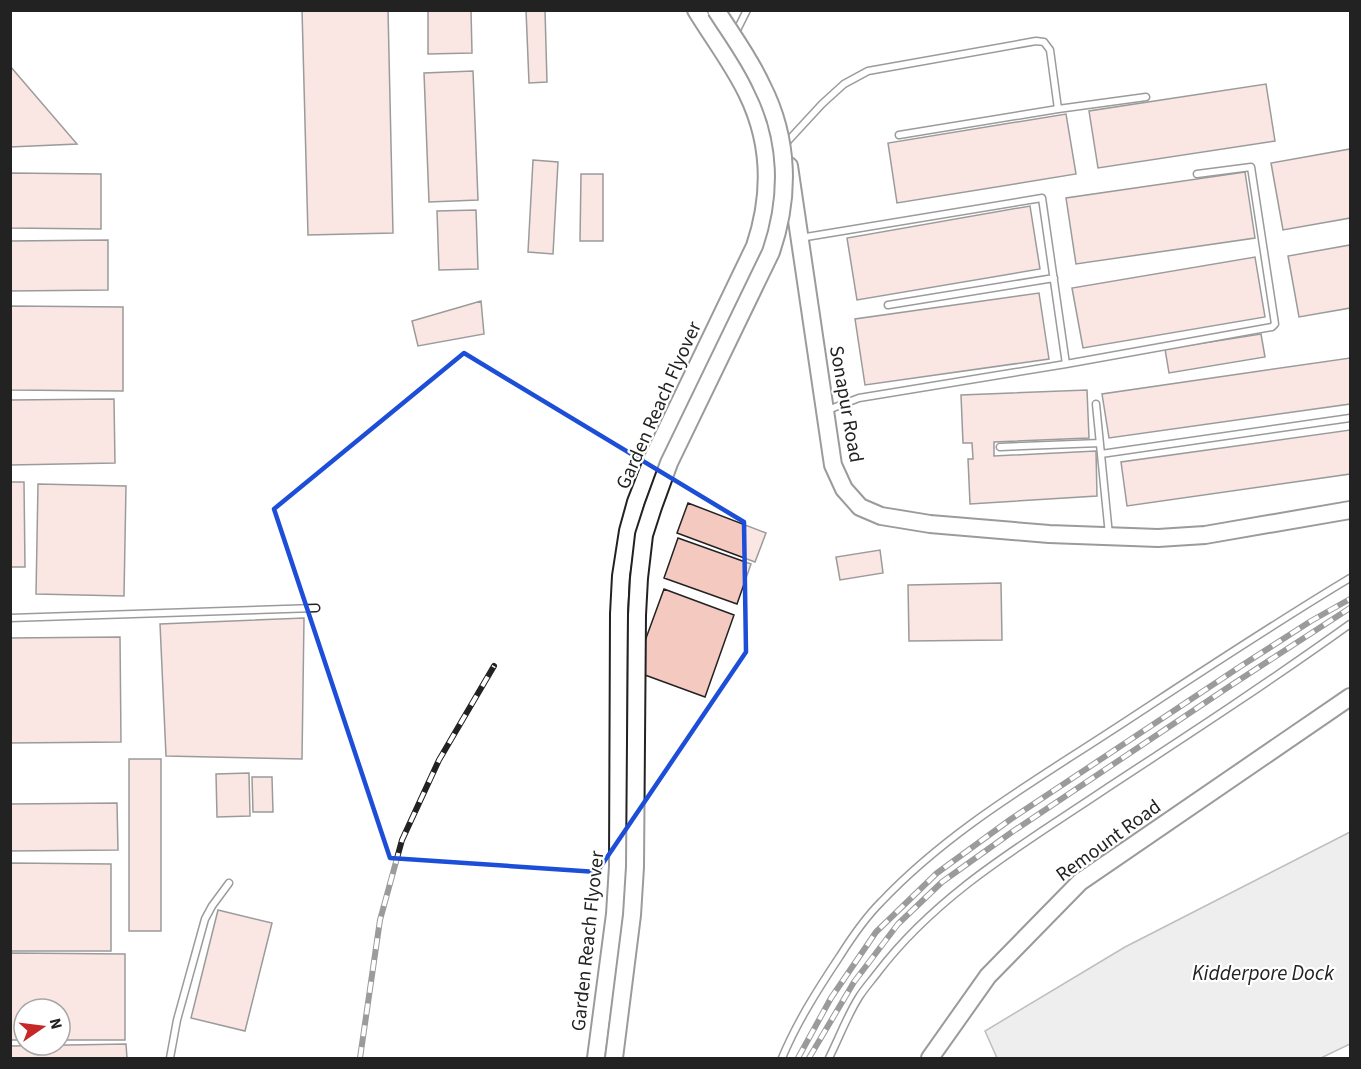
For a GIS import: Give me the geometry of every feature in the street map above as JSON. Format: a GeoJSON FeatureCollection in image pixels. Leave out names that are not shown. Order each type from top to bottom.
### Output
{"type":"FeatureCollection","features":[{"type":"Feature","properties":{"kind":"main road","name":"Garden Reach Flyover"},"geometry":{"type":"LineString","coordinates":[[596,1059],[615,914],[618,866],[619,614],[621,576],[628,531],[636,502],[654,456],[755,246],[767,196],[768,179],[764,144],[754,108],[696,10]]}},
{"type":"Feature","properties":{"kind":"main road","name":"Sonapur Road"},"geometry":{"type":"LineString","coordinates":[[706,10],[770,106],[786,143],[833,465],[844,489],[860,507],[881,516],[930,524],[1049,534],[1158,538],[1206,536],[1350,510]]}},
{"type":"Feature","properties":{"kind":"main road","name":"Garden Reach Flyover"},"geometry":{"type":"LineString","coordinates":[[614,1059],[632,915],[635,867],[637,615],[644,535],[669,463],[771,252],[777,235],[784,198],[785,179],[781,141],[770,102],[751,66],[716,10]]}},
{"type":"Feature","properties":{"kind":"main road","name":"Remount Road"},"geometry":{"type":"LineString","coordinates":[[930,1059],[988,976],[1080,882],[1350,698]]}},
{"type":"Feature","properties":{"kind":"lane"},"geometry":{"type":"LineString","coordinates":[[730,46],[747,10]]}},
{"type":"Feature","properties":{"kind":"lane"},"geometry":{"type":"LineString","coordinates":[[786,143],[844,84],[868,71],[1036,41],[1044,42],[1050,50],[1058,109]]}},
{"type":"Feature","properties":{"kind":"lane"},"geometry":{"type":"LineString","coordinates":[[899,135],[1146,97]]}},
{"type":"Feature","properties":{"kind":"lane"},"geometry":{"type":"LineString","coordinates":[[825,411],[859,398],[1272,327],[1275,324],[1251,167],[1197,174]]}},
{"type":"Feature","properties":{"kind":"lane"},"geometry":{"type":"LineString","coordinates":[[799,239],[1042,198],[1066,364]]}},
{"type":"Feature","properties":{"kind":"lane"},"geometry":{"type":"LineString","coordinates":[[888,305],[1054,278]]}},
{"type":"Feature","properties":{"kind":"lane"},"geometry":{"type":"LineString","coordinates":[[1096,404],[1109,536]]}},
{"type":"Feature","properties":{"kind":"lane"},"geometry":{"type":"LineString","coordinates":[[1101,454],[1350,418]]}},
{"type":"Feature","properties":{"kind":"lane"},"geometry":{"type":"LineString","coordinates":[[1000,447],[1100,443]]}},
{"type":"Feature","properties":{"kind":"lane"},"geometry":{"type":"LineString","coordinates":[[782,1059],[791,1036],[818,989],[857,931],[880,903],[922,862],[971,823],[1281,619],[1350,578]]}},
{"type":"Feature","properties":{"kind":"lane"},"geometry":{"type":"LineString","coordinates":[[10,618],[316,608]]}},
{"type":"Feature","properties":{"kind":"lane"},"geometry":{"type":"LineString","coordinates":[[829,1059],[859,998],[892,953],[937,909],[987,868],[1027,840],[1283,672],[1350,624]]}},
{"type":"Feature","properties":{"kind":"lane"},"geometry":{"type":"LineString","coordinates":[[171,1059],[177,1020],[205,919],[229,883]]}},
{"type":"Feature","properties":{"kind":"highlighted area"},"geometry":{"type":"Polygon","coordinates":[[[464,353],[744,522],[746,652],[597,872],[390,858],[274,509],[464,353]]]}},
{"type":"Feature","properties":{"kind":"water","name":"Kidderpore Dock"},"geometry":{"type":"Polygon","coordinates":[[[1350,832],[1350,1044],[1321,1058],[997,1058],[985,1031],[1125,947],[1350,832]]]}},
{"type":"Feature","properties":{"kind":"building"},"geometry":{"type":"Polygon","coordinates":[[[302,10],[388,10],[393,233],[308,235],[302,10]]]}},
{"type":"Feature","properties":{"kind":"building"},"geometry":{"type":"Polygon","coordinates":[[[428,10],[471,10],[472,53],[428,54],[428,10]]]}},
{"type":"Feature","properties":{"kind":"building"},"geometry":{"type":"Polygon","coordinates":[[[526,10],[545,10],[547,82],[529,83],[526,10]]]}},
{"type":"Feature","properties":{"kind":"building"},"geometry":{"type":"Polygon","coordinates":[[[10,66],[77,144],[10,147],[10,66]]]}},
{"type":"Feature","properties":{"kind":"building"},"geometry":{"type":"Polygon","coordinates":[[[473,71],[478,200],[429,202],[424,73],[473,71]]]}},
{"type":"Feature","properties":{"kind":"building"},"geometry":{"type":"Polygon","coordinates":[[[1266,84],[1275,141],[1098,168],[1089,111],[1266,84]]]}},
{"type":"Feature","properties":{"kind":"building"},"geometry":{"type":"Polygon","coordinates":[[[1066,114],[1076,174],[897,203],[888,143],[1066,114]]]}},
{"type":"Feature","properties":{"kind":"building"},"geometry":{"type":"Polygon","coordinates":[[[1350,149],[1350,218],[1283,230],[1271,163],[1350,149]]]}},
{"type":"Feature","properties":{"kind":"building"},"geometry":{"type":"Polygon","coordinates":[[[533,160],[558,162],[553,254],[528,252],[533,160]]]}},
{"type":"Feature","properties":{"kind":"building"},"geometry":{"type":"Polygon","coordinates":[[[1245,172],[1255,238],[1076,264],[1066,198],[1245,172]]]}},
{"type":"Feature","properties":{"kind":"building"},"geometry":{"type":"Polygon","coordinates":[[[10,173],[101,174],[101,229],[10,228],[10,173]]]}},
{"type":"Feature","properties":{"kind":"building"},"geometry":{"type":"Polygon","coordinates":[[[581,174],[603,174],[603,241],[580,241],[581,174]]]}},
{"type":"Feature","properties":{"kind":"building"},"geometry":{"type":"Polygon","coordinates":[[[1030,206],[1040,269],[857,300],[847,238],[1030,206]]]}},
{"type":"Feature","properties":{"kind":"building"},"geometry":{"type":"Polygon","coordinates":[[[476,210],[478,269],[439,270],[437,211],[476,210]]]}},
{"type":"Feature","properties":{"kind":"building"},"geometry":{"type":"Polygon","coordinates":[[[108,240],[108,290],[10,291],[10,241],[108,240]]]}},
{"type":"Feature","properties":{"kind":"building"},"geometry":{"type":"Polygon","coordinates":[[[1350,245],[1350,308],[1299,317],[1288,256],[1350,245]]]}},
{"type":"Feature","properties":{"kind":"building"},"geometry":{"type":"Polygon","coordinates":[[[1255,257],[1265,317],[1083,348],[1072,288],[1255,257]]]}},
{"type":"Feature","properties":{"kind":"building"},"geometry":{"type":"Polygon","coordinates":[[[1039,293],[1049,359],[865,385],[855,319],[1039,293]]]}},
{"type":"Feature","properties":{"kind":"building"},"geometry":{"type":"Polygon","coordinates":[[[481,301],[484,334],[418,346],[412,321],[481,301]]]}},
{"type":"Feature","properties":{"kind":"building"},"geometry":{"type":"Polygon","coordinates":[[[10,306],[123,307],[123,391],[10,390],[10,306]]]}},
{"type":"Feature","properties":{"kind":"building"},"geometry":{"type":"Polygon","coordinates":[[[1261,334],[1265,357],[1169,373],[1165,349],[1261,334]]]}},
{"type":"Feature","properties":{"kind":"building"},"geometry":{"type":"Polygon","coordinates":[[[1350,358],[1350,404],[1109,438],[1102,394],[1350,358]]]}},
{"type":"Feature","properties":{"kind":"building"},"geometry":{"type":"Polygon","coordinates":[[[1087,390],[1089,438],[994,442],[994,456],[1096,451],[1097,496],[970,504],[968,459],[973,459],[972,443],[963,443],[961,395],[1087,390]]]}},
{"type":"Feature","properties":{"kind":"building"},"geometry":{"type":"Polygon","coordinates":[[[114,399],[115,463],[10,465],[10,400],[114,399]]]}},
{"type":"Feature","properties":{"kind":"building"},"geometry":{"type":"Polygon","coordinates":[[[1350,430],[1350,474],[1127,506],[1121,462],[1350,430]]]}},
{"type":"Feature","properties":{"kind":"building"},"geometry":{"type":"Polygon","coordinates":[[[10,482],[24,482],[25,567],[10,567],[10,482]]]}},
{"type":"Feature","properties":{"kind":"building"},"geometry":{"type":"Polygon","coordinates":[[[38,484],[126,486],[124,596],[36,594],[38,484]]]}},
{"type":"Feature","properties":{"kind":"building"},"geometry":{"type":"Polygon","coordinates":[[[688,503],[766,533],[755,562],[677,533],[688,503]]]}},
{"type":"Feature","properties":{"kind":"building"},"geometry":{"type":"Polygon","coordinates":[[[678,538],[751,564],[737,604],[664,578],[678,538]]]}},
{"type":"Feature","properties":{"kind":"building"},"geometry":{"type":"Polygon","coordinates":[[[880,550],[883,573],[840,580],[836,557],[880,550]]]}},
{"type":"Feature","properties":{"kind":"building"},"geometry":{"type":"Polygon","coordinates":[[[1001,583],[1002,640],[909,641],[908,585],[1001,583]]]}},
{"type":"Feature","properties":{"kind":"building"},"geometry":{"type":"Polygon","coordinates":[[[664,589],[734,615],[705,697],[634,671],[664,589]]]}},
{"type":"Feature","properties":{"kind":"building"},"geometry":{"type":"Polygon","coordinates":[[[304,618],[302,759],[166,756],[160,624],[304,618]]]}},
{"type":"Feature","properties":{"kind":"building"},"geometry":{"type":"Polygon","coordinates":[[[120,637],[121,742],[10,743],[10,638],[120,637]]]}},
{"type":"Feature","properties":{"kind":"building"},"geometry":{"type":"Polygon","coordinates":[[[129,759],[161,759],[161,931],[129,931],[129,759]]]}},
{"type":"Feature","properties":{"kind":"building"},"geometry":{"type":"Polygon","coordinates":[[[249,773],[250,816],[217,817],[216,774],[249,773]]]}},
{"type":"Feature","properties":{"kind":"building"},"geometry":{"type":"Polygon","coordinates":[[[252,777],[272,777],[273,812],[253,812],[252,777]]]}},
{"type":"Feature","properties":{"kind":"building"},"geometry":{"type":"Polygon","coordinates":[[[117,803],[118,850],[10,851],[10,804],[117,803]]]}},
{"type":"Feature","properties":{"kind":"building"},"geometry":{"type":"Polygon","coordinates":[[[10,863],[111,864],[111,951],[10,951],[10,863]]]}},
{"type":"Feature","properties":{"kind":"building"},"geometry":{"type":"Polygon","coordinates":[[[218,910],[272,923],[245,1031],[191,1018],[218,910]]]}},
{"type":"Feature","properties":{"kind":"building"},"geometry":{"type":"Polygon","coordinates":[[[10,953],[125,954],[125,1040],[72,1040],[72,997],[12,997],[12,1040],[10,1040],[10,953]]]}},
{"type":"Feature","properties":{"kind":"building"},"geometry":{"type":"Polygon","coordinates":[[[126,1044],[127,1058],[10,1058],[10,1046],[12,1046],[12,1057],[72,1057],[72,1045],[126,1044]]]}},
{"type":"Feature","properties":{"kind":"railway"},"geometry":{"type":"LineString","coordinates":[[798,1058],[831,998],[876,932],[937,873],[1011,819],[1241,666],[1350,599]]}},
{"type":"Feature","properties":{"kind":"railway"},"geometry":{"type":"LineString","coordinates":[[809,1058],[854,982],[898,924],[942,882],[1012,832],[1350,608]]}},
{"type":"Feature","properties":{"kind":"railway"},"geometry":{"type":"LineString","coordinates":[[360,1058],[380,920],[402,840],[439,760],[494,666]]}}]}
